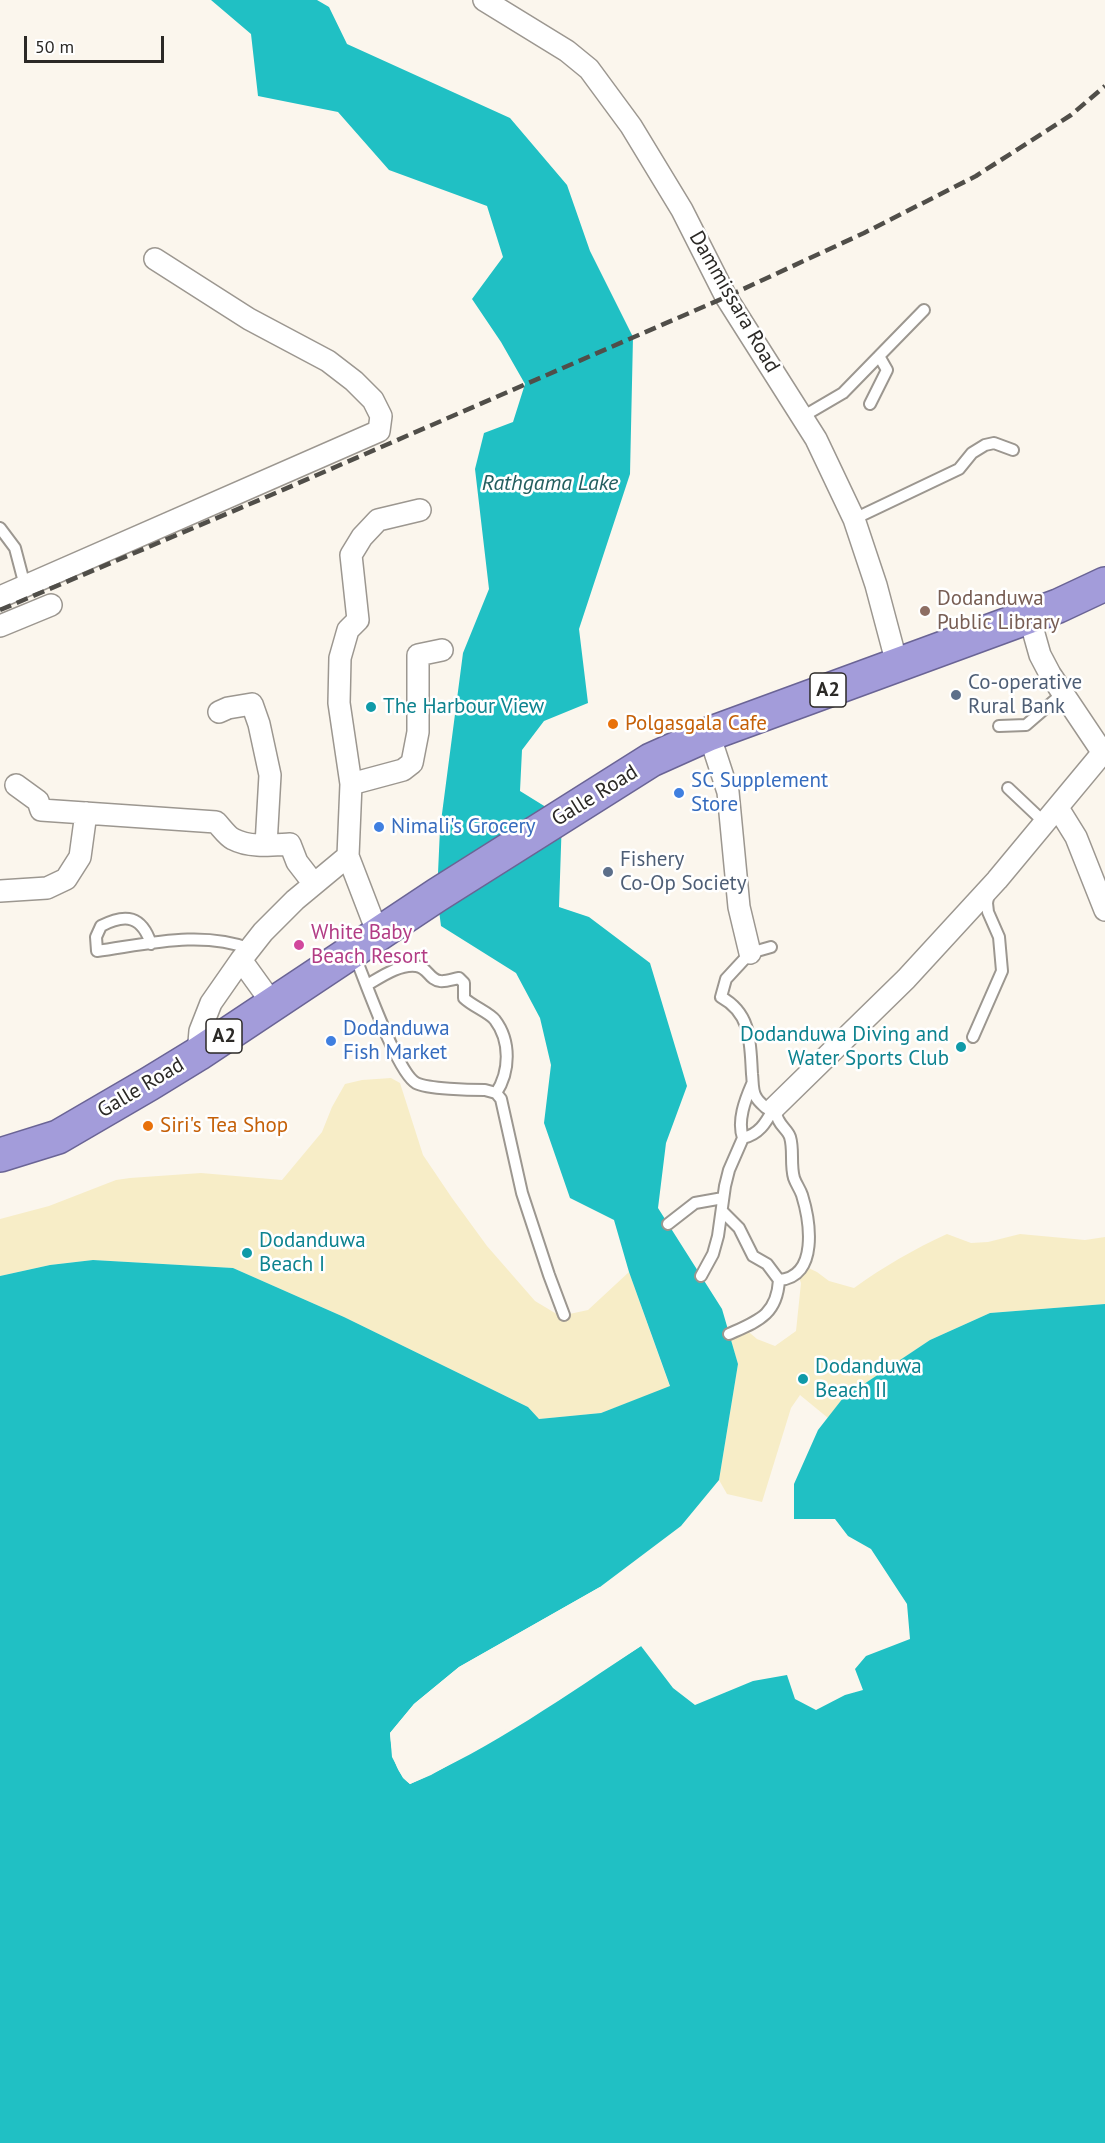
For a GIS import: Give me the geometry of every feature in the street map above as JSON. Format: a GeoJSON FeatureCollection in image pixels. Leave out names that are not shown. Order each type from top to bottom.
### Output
{"type":"FeatureCollection","features":[{"type":"Feature","properties":{"kind":"highway","name":"Galle Road"},"geometry":{"type":"LineString","coordinates":[[1,1151],[58,1137],[198,1054],[437,895],[651,760],[709,734],[1058,606],[1105,584]]}},
{"type":"Feature","properties":{"kind":"street","name":"Dammissara Road"},"geometry":{"type":"LineString","coordinates":[[484,0],[567,51],[589,69],[631,126],[682,210],[726,297],[816,439],[854,519],[876,585],[897,664]]}},
{"type":"Feature","properties":{"kind":"street"},"geometry":{"type":"LineString","coordinates":[[0,597],[379,431],[381,416],[373,400],[354,381],[328,361],[249,319],[155,260]]}},
{"type":"Feature","properties":{"kind":"street"},"geometry":{"type":"LineString","coordinates":[[365,942],[348,856],[351,784],[339,703],[340,658],[348,630],[358,620],[351,555],[362,537],[378,520],[420,510]]}},
{"type":"Feature","properties":{"kind":"street"},"geometry":{"type":"LineString","coordinates":[[0,626],[51,605]]}},
{"type":"Feature","properties":{"kind":"street"},"geometry":{"type":"LineString","coordinates":[[774,1108],[906,979],[989,889],[1104,751],[1063,693],[1040,655],[1029,616]]}},
{"type":"Feature","properties":{"kind":"street"},"geometry":{"type":"LineString","coordinates":[[351,784],[403,770],[412,763],[418,732],[418,655],[442,650]]}},
{"type":"Feature","properties":{"kind":"street"},"geometry":{"type":"LineString","coordinates":[[219,712],[252,704],[259,724],[270,775],[266,845]]}},
{"type":"Feature","properties":{"kind":"street"},"geometry":{"type":"LineString","coordinates":[[709,734],[728,792],[739,907],[750,953]]}},
{"type":"Feature","properties":{"kind":"street"},"geometry":{"type":"LineString","coordinates":[[16,785],[38,801],[41,810],[216,822],[231,838],[253,845],[290,844],[297,862],[314,884]]}},
{"type":"Feature","properties":{"kind":"street"},"geometry":{"type":"LineString","coordinates":[[0,891],[47,888],[66,879],[80,857],[86,813]]}},
{"type":"Feature","properties":{"kind":"street"},"geometry":{"type":"LineString","coordinates":[[1051,815],[1076,837],[1105,910]]}},
{"type":"Feature","properties":{"kind":"street"},"geometry":{"type":"LineString","coordinates":[[198,1054],[200,1031],[211,1003],[246,955],[279,916],[348,856]]}},
{"type":"Feature","properties":{"kind":"street"},"geometry":{"type":"LineString","coordinates":[[246,955],[272,1003]]}},
{"type":"Feature","properties":{"kind":"lane"},"geometry":{"type":"LineString","coordinates":[[802,417],[843,393],[924,310]]}},
{"type":"Feature","properties":{"kind":"lane"},"geometry":{"type":"LineString","coordinates":[[870,404],[887,370],[879,356]]}},
{"type":"Feature","properties":{"kind":"lane"},"geometry":{"type":"LineString","coordinates":[[854,519],[959,469],[972,453],[985,445],[994,443],[1012,450]]}},
{"type":"Feature","properties":{"kind":"lane"},"geometry":{"type":"LineString","coordinates":[[0,528],[15,548],[25,586]]}},
{"type":"Feature","properties":{"kind":"lane"},"geometry":{"type":"LineString","coordinates":[[999,726],[1026,725],[1063,693]]}},
{"type":"Feature","properties":{"kind":"lane"},"geometry":{"type":"LineString","coordinates":[[1008,788],[1051,815]]}},
{"type":"Feature","properties":{"kind":"lane"},"geometry":{"type":"LineString","coordinates":[[974,1037],[1002,970],[999,937],[988,912],[989,889]]}},
{"type":"Feature","properties":{"kind":"lane"},"geometry":{"type":"LineString","coordinates":[[151,944],[141,924],[132,919],[119,919],[101,926],[96,937],[97,951],[151,944],[195,938],[234,942],[246,955]]}},
{"type":"Feature","properties":{"kind":"lane"},"geometry":{"type":"LineString","coordinates":[[365,942],[367,985],[394,1050],[408,1076],[417,1083],[495,1093],[501,1099],[522,1193],[564,1315]]}},
{"type":"Feature","properties":{"kind":"lane"},"geometry":{"type":"LineString","coordinates":[[771,947],[750,953],[726,980],[721,997],[729,1001],[747,1025],[751,1042],[756,1098],[766,1108],[774,1108]]}},
{"type":"Feature","properties":{"kind":"lane"},"geometry":{"type":"LineString","coordinates":[[367,985],[398,969],[416,966],[427,970],[439,981],[459,978],[464,983],[464,998],[495,1020],[507,1046],[503,1081],[495,1093]]}},
{"type":"Feature","properties":{"kind":"lane"},"geometry":{"type":"LineString","coordinates":[[744,1138],[741,1132],[741,1119],[753,1081]]}},
{"type":"Feature","properties":{"kind":"lane"},"geometry":{"type":"LineString","coordinates":[[744,1138],[752,1136],[763,1127],[774,1108]]}},
{"type":"Feature","properties":{"kind":"lane"},"geometry":{"type":"LineString","coordinates":[[774,1108],[779,1121],[789,1135],[791,1164],[794,1178],[802,1195],[808,1237],[808,1254],[804,1266],[785,1279],[779,1280]]}},
{"type":"Feature","properties":{"kind":"lane"},"geometry":{"type":"LineString","coordinates":[[701,1276],[712,1254],[729,1170],[744,1138]]}},
{"type":"Feature","properties":{"kind":"lane"},"geometry":{"type":"LineString","coordinates":[[668,1224],[695,1203],[723,1198]]}},
{"type":"Feature","properties":{"kind":"lane"},"geometry":{"type":"LineString","coordinates":[[722,1211],[739,1228],[753,1256],[767,1264],[779,1280],[774,1304],[767,1312],[755,1322],[729,1334]]}},
{"type":"Feature","properties":{"kind":"sand","name":"Dodanduwa Beach I"},"geometry":{"type":"Polygon","coordinates":[[[391,1078],[400,1083],[423,1155],[487,1246],[535,1301],[560,1316],[588,1310],[629,1272],[670,1387],[601,1413],[539,1419],[528,1407],[344,1317],[233,1268],[93,1260],[50,1265],[0,1276],[0,1219],[49,1206],[116,1180],[130,1178],[201,1173],[282,1180],[322,1132],[345,1084],[391,1078]]]}},
{"type":"Feature","properties":{"kind":"sand","name":"Dodanduwa Beach II"},"geometry":{"type":"Polygon","coordinates":[[[947,1234],[971,1243],[988,1242],[1020,1234],[1085,1240],[1105,1237],[1105,1304],[990,1313],[930,1340],[843,1398],[828,1418],[800,1395],[791,1408],[762,1502],[727,1494],[719,1480],[738,1364],[729,1334],[744,1328],[757,1339],[775,1346],[796,1331],[801,1283],[797,1272],[804,1266],[829,1281],[854,1288],[899,1259],[947,1234]]]}},
{"type":"Feature","properties":{"kind":"water","name":"Rathgama Lake"},"geometry":{"type":"Polygon","coordinates":[[[211,0],[317,0],[329,7],[347,44],[510,118],[567,185],[590,251],[633,337],[630,474],[579,629],[588,703],[544,721],[522,750],[520,791],[562,817],[559,907],[589,917],[650,963],[687,1086],[666,1143],[658,1208],[722,1309],[738,1364],[719,1480],[681,1526],[600,1587],[459,1667],[414,1704],[390,1733],[397,1767],[410,1784],[440,1770],[528,1720],[641,1646],[673,1688],[695,1705],[753,1681],[787,1675],[795,1699],[816,1710],[845,1695],[863,1690],[855,1669],[866,1656],[910,1639],[907,1604],[871,1549],[848,1536],[835,1519],[794,1519],[794,1484],[818,1430],[843,1398],[930,1340],[990,1313],[1105,1304],[1105,2143],[0,2143],[0,1276],[50,1265],[93,1260],[233,1268],[344,1317],[528,1407],[539,1419],[601,1413],[670,1386],[629,1272],[614,1220],[570,1198],[544,1123],[551,1065],[540,1018],[516,973],[441,926],[437,895],[440,829],[463,653],[489,589],[475,469],[484,433],[513,422],[525,384],[501,342],[472,299],[503,257],[487,206],[389,170],[338,112],[258,96],[251,34],[211,0]]]}},
{"type":"Feature","properties":{"kind":"pier"},"geometry":{"type":"Polygon","coordinates":[[[600,1587],[601,1590],[461,1669],[416,1706],[393,1734],[395,1756],[405,1776],[411,1781],[430,1772],[503,1731],[639,1644],[641,1646],[505,1733],[431,1775],[410,1784],[403,1778],[392,1757],[390,1733],[414,1704],[459,1667],[600,1587]]]}},
{"type":"Feature","properties":{"kind":"railway"},"geometry":{"type":"LineString","coordinates":[[0,610],[726,297],[864,233],[976,176],[1071,115],[1105,86]]}},
{"type":"Feature","properties":{"kind":"place","name":"Dodanduwa Public Library"},"geometry":{"type":"Point","coordinates":[925,611]}},
{"type":"Feature","properties":{"kind":"place","name":"Co-operative Rural Bank"},"geometry":{"type":"Point","coordinates":[956,695]}},
{"type":"Feature","properties":{"kind":"place","name":"The Harbour View"},"geometry":{"type":"Point","coordinates":[371,707]}},
{"type":"Feature","properties":{"kind":"place","name":"Polgasgala Cafe"},"geometry":{"type":"Point","coordinates":[613,724]}},
{"type":"Feature","properties":{"kind":"place","name":"SC Supplement Store"},"geometry":{"type":"Point","coordinates":[679,793]}},
{"type":"Feature","properties":{"kind":"place","name":"Nimali's Grocery"},"geometry":{"type":"Point","coordinates":[379,827]}},
{"type":"Feature","properties":{"kind":"place","name":"Fishery Co-Op Society"},"geometry":{"type":"Point","coordinates":[608,872]}},
{"type":"Feature","properties":{"kind":"place","name":"White Baby Beach Resort"},"geometry":{"type":"Point","coordinates":[299,945]}},
{"type":"Feature","properties":{"kind":"place","name":"Dodanduwa Fish Market"},"geometry":{"type":"Point","coordinates":[331,1041]}},
{"type":"Feature","properties":{"kind":"place","name":"Dodanduwa Diving and Water Sports Club"},"geometry":{"type":"Point","coordinates":[961,1047]}},
{"type":"Feature","properties":{"kind":"place","name":"Siri's Tea Shop"},"geometry":{"type":"Point","coordinates":[148,1126]}},
{"type":"Feature","properties":{"kind":"place","name":"Dodanduwa Beach I"},"geometry":{"type":"Point","coordinates":[247,1253]}},
{"type":"Feature","properties":{"kind":"place","name":"Dodanduwa Beach II"},"geometry":{"type":"Point","coordinates":[803,1379]}}]}
